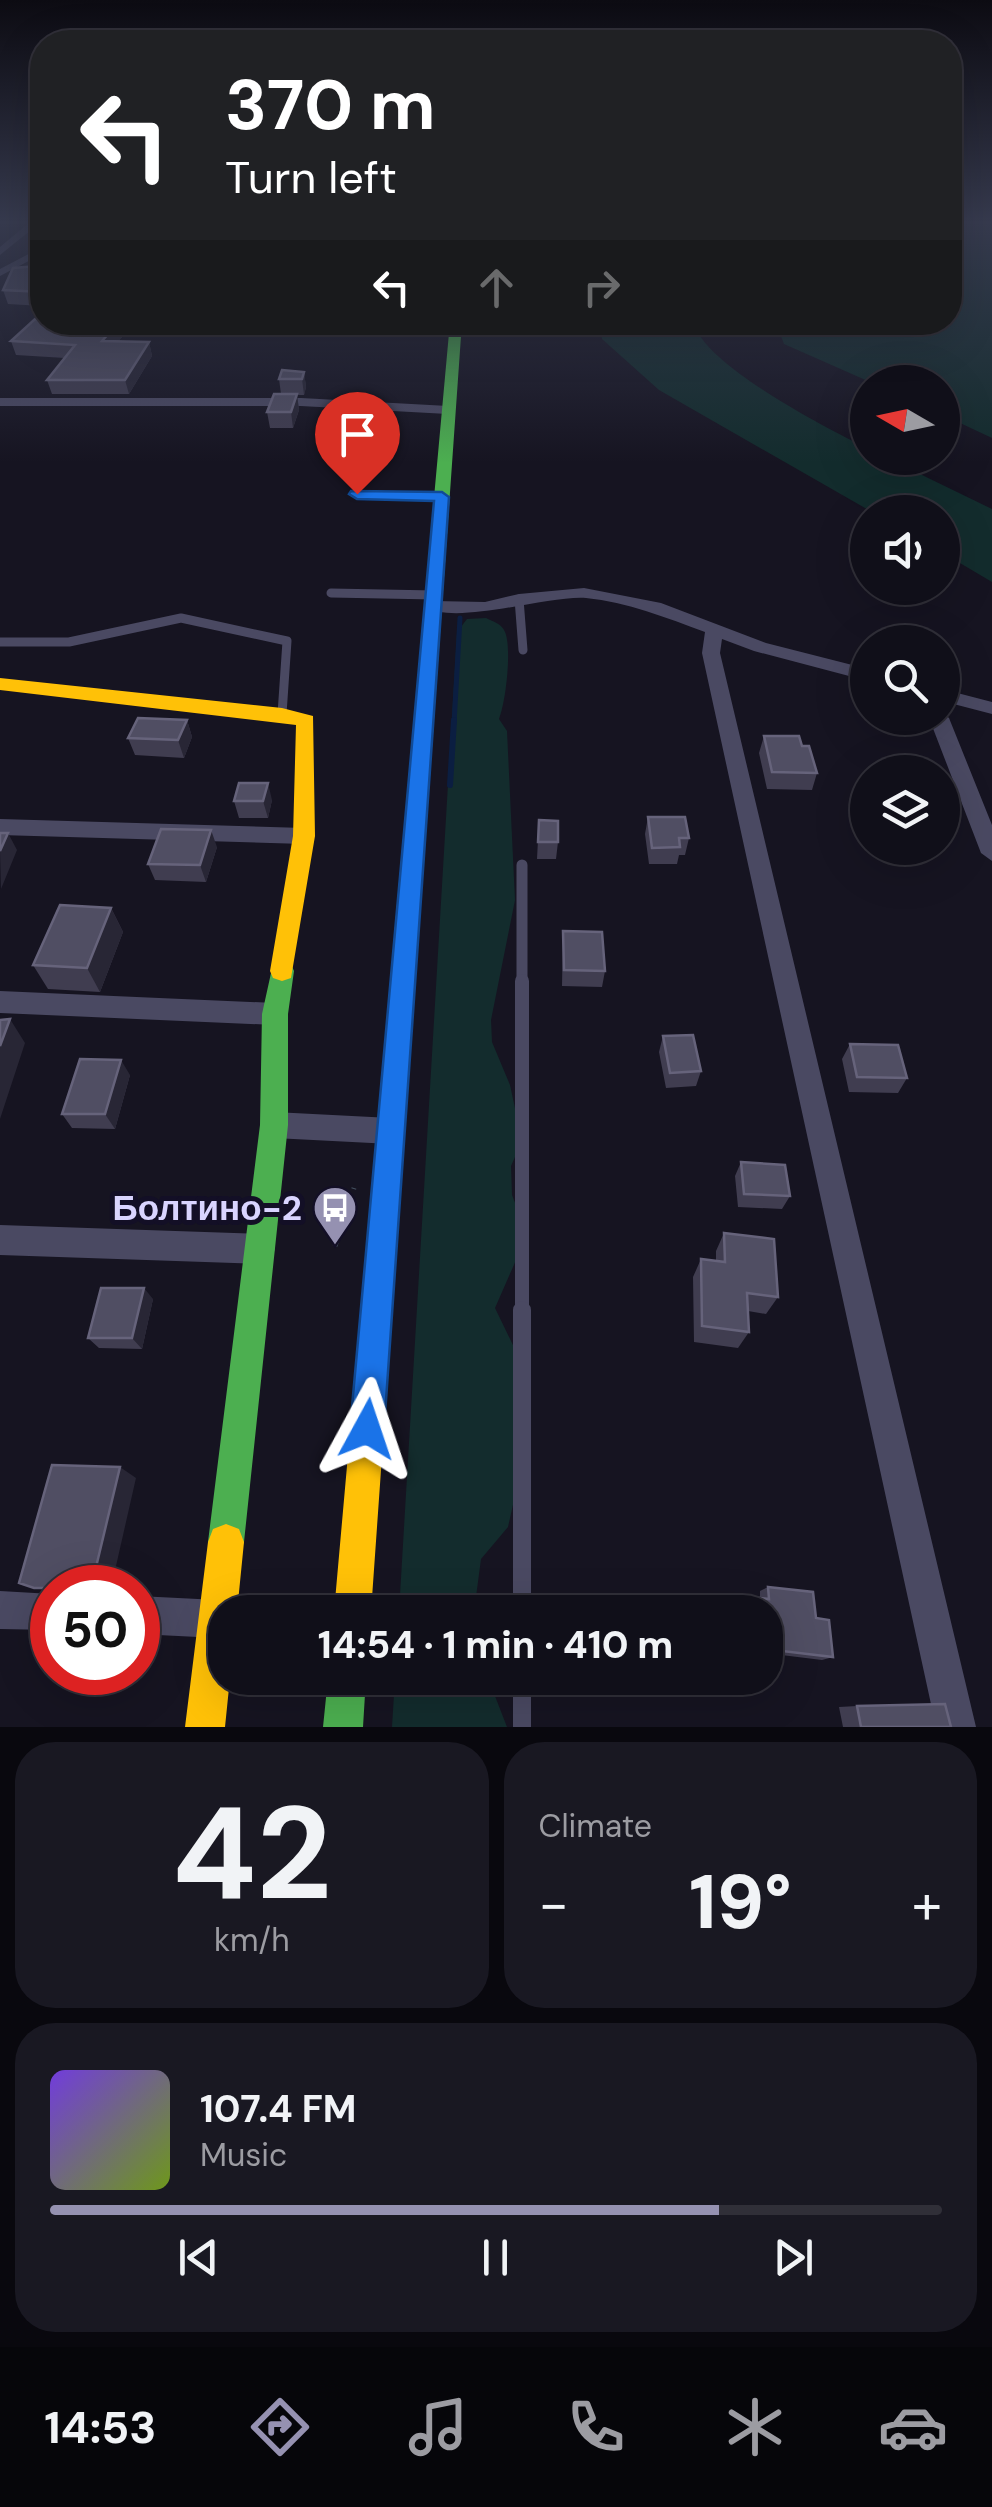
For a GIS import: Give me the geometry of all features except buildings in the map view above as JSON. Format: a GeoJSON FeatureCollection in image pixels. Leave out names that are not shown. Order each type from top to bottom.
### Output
{"type":"FeatureCollection","features":[{"type":"Feature","properties":{"kind":"main road"},"geometry":{"type":"LineString","coordinates":[[353,1595],[455,335]]}},
{"type":"Feature","properties":{"kind":"main road"},"geometry":{"type":"LineString","coordinates":[[0,684],[282,714],[306,722],[304,836],[275,1014],[274,1125],[221,1595]]}},
{"type":"Feature","properties":{"kind":"main road"},"geometry":{"type":"LineString","coordinates":[[206,1727],[210,1695]]}},
{"type":"Feature","properties":{"kind":"main road"},"geometry":{"type":"LineString","coordinates":[[343,1727],[346,1695]]}},
{"type":"Feature","properties":{"kind":"street"},"geometry":{"type":"LineString","coordinates":[[434,600],[485,607],[519,599],[584,593],[655,607],[714,632],[850,670]]}},
{"type":"Feature","properties":{"kind":"street"},"geometry":{"type":"LineString","coordinates":[[714,632],[711,653],[956,1727]]}},
{"type":"Feature","properties":{"kind":"street"},"geometry":{"type":"LineString","coordinates":[[960,699],[992,708]]}},
{"type":"Feature","properties":{"kind":"street"},"geometry":{"type":"LineString","coordinates":[[946,735],[992,853]]}},
{"type":"Feature","properties":{"kind":"street"},"geometry":{"type":"LineString","coordinates":[[0,827],[304,836]]}},
{"type":"Feature","properties":{"kind":"street"},"geometry":{"type":"LineString","coordinates":[[0,1002],[275,1014]]}},
{"type":"Feature","properties":{"kind":"street"},"geometry":{"type":"LineString","coordinates":[[274,1125],[391,1130]]}},
{"type":"Feature","properties":{"kind":"street"},"geometry":{"type":"LineString","coordinates":[[0,1240],[260,1249]]}},
{"type":"Feature","properties":{"kind":"street"},"geometry":{"type":"LineString","coordinates":[[0,1610],[30,1611]]}},
{"type":"Feature","properties":{"kind":"street"},"geometry":{"type":"LineString","coordinates":[[160,1616],[208,1618]]}},
{"type":"Feature","properties":{"kind":"lane"},"geometry":{"type":"LineString","coordinates":[[0,402],[301,402],[448,410]]}},
{"type":"Feature","properties":{"kind":"lane"},"geometry":{"type":"LineString","coordinates":[[357,494],[442,497]]}},
{"type":"Feature","properties":{"kind":"lane"},"geometry":{"type":"LineString","coordinates":[[331,593],[434,600]]}},
{"type":"Feature","properties":{"kind":"lane"},"geometry":{"type":"LineString","coordinates":[[519,599],[523,650]]}},
{"type":"Feature","properties":{"kind":"lane"},"geometry":{"type":"LineString","coordinates":[[0,642],[70,642],[181,618],[287,641],[282,714]]}},
{"type":"Feature","properties":{"kind":"lane"},"geometry":{"type":"LineString","coordinates":[[522,865],[522,1595]]}},
{"type":"Feature","properties":{"kind":"lane"},"geometry":{"type":"LineString","coordinates":[[522,1695],[522,1727]]}},
{"type":"Feature","properties":{"kind":"green space"},"geometry":{"type":"Polygon","coordinates":[[[962,302],[992,302],[992,438],[960,423],[960,365],[850,365],[850,373],[784,344],[781,335],[962,335],[962,302]]]}},
{"type":"Feature","properties":{"kind":"green space"},"geometry":{"type":"Polygon","coordinates":[[[602,335],[700,335],[743,376],[850,439],[850,475],[922,475],[992,509],[992,582],[960,563],[960,495],[850,495],[850,499],[659,390],[602,335]]]}},
{"type":"Feature","properties":{"kind":"green space"},"geometry":{"type":"Polygon","coordinates":[[[486,618],[504,629],[508,650],[499,719],[507,731],[515,900],[491,1020],[492,1042],[510,1085],[522,1141],[511,1166],[512,1195],[522,1221],[520,1251],[495,1308],[525,1370],[517,1487],[508,1527],[481,1559],[476,1595],[400,1595],[457,632],[467,619],[486,618]]]}},
{"type":"Feature","properties":{"kind":"green space"},"geometry":{"type":"Polygon","coordinates":[[[394,1695],[495,1695],[507,1727],[392,1727],[394,1695]]]}},
{"type":"Feature","properties":{"kind":"waterway"},"geometry":{"type":"LineString","coordinates":[[454,723],[460,618]]}},
{"type":"Feature","properties":{"kind":"waterway"},"geometry":{"type":"LineString","coordinates":[[450,785],[454,720]]}},
{"type":"Feature","properties":{"kind":"traffic: fast"},"geometry":{"type":"LineString","coordinates":[[409,904],[455,335]]}},
{"type":"Feature","properties":{"kind":"traffic: fast"},"geometry":{"type":"LineString","coordinates":[[226,1542],[274,1125],[275,1014],[282,971]]}},
{"type":"Feature","properties":{"kind":"traffic: fast"},"geometry":{"type":"LineString","coordinates":[[343,1727],[346,1695]]}},
{"type":"Feature","properties":{"kind":"traffic: slow"},"geometry":{"type":"LineString","coordinates":[[0,684],[282,714],[306,721],[304,836],[282,971]]}},
{"type":"Feature","properties":{"kind":"traffic: slow"},"geometry":{"type":"LineString","coordinates":[[353,1595],[409,904]]}},
{"type":"Feature","properties":{"kind":"traffic: slow"},"geometry":{"type":"LineString","coordinates":[[205,1727],[226,1542]]}},
{"type":"Feature","properties":{"kind":"place","name":"Болтино-2"},"geometry":{"type":"Point","coordinates":[335,1246]}},
{"type":"Feature","properties":{"kind":"route"},"geometry":{"type":"LineString","coordinates":[[357,494],[442,497],[367,1429]]}}]}
